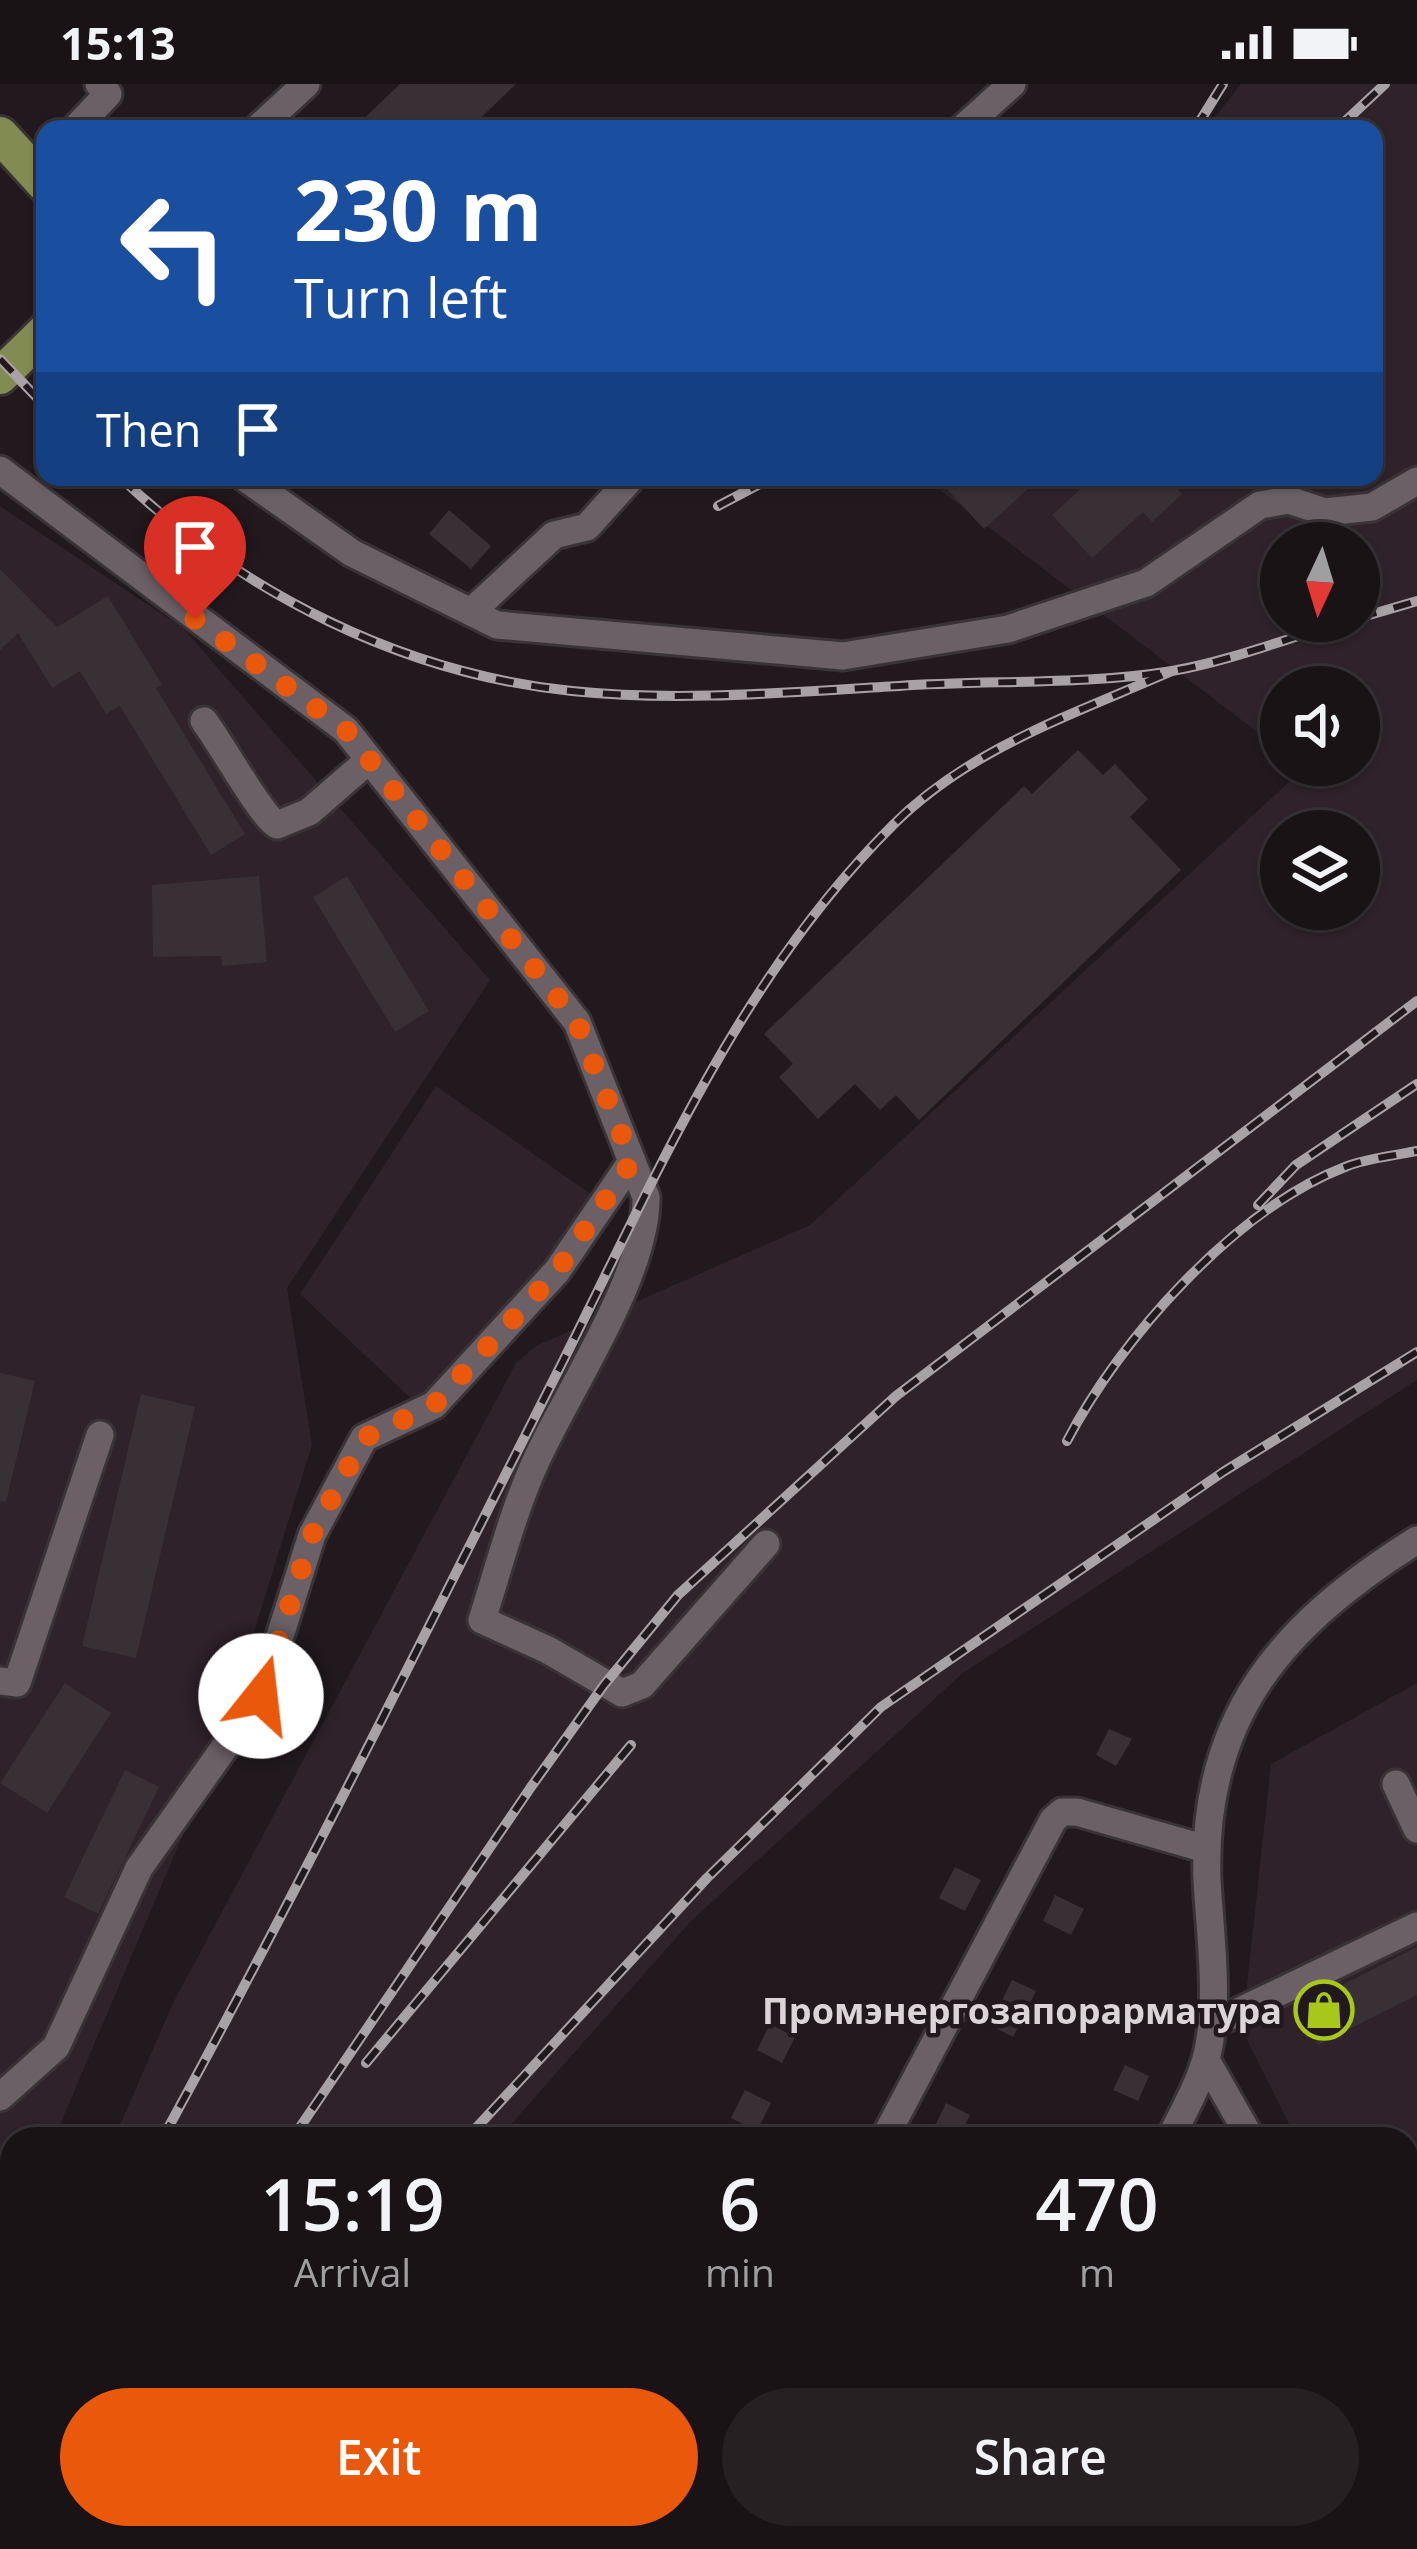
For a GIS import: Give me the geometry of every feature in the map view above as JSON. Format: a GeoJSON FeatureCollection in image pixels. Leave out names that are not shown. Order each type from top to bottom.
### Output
{"type":"FeatureCollection","features":[{"type":"Feature","properties":{"kind":"main road"},"geometry":{"type":"LineString","coordinates":[[0,135],[36,168]]}},
{"type":"Feature","properties":{"kind":"main road"},"geometry":{"type":"LineString","coordinates":[[0,376],[36,341]]}},
{"type":"Feature","properties":{"kind":"street"},"geometry":{"type":"LineString","coordinates":[[83,120],[108,94],[99,84]]}},
{"type":"Feature","properties":{"kind":"street"},"geometry":{"type":"LineString","coordinates":[[268,120],[306,84]]}},
{"type":"Feature","properties":{"kind":"street"},"geometry":{"type":"LineString","coordinates":[[972,120],[1012,84]]}},
{"type":"Feature","properties":{"kind":"street"},"geometry":{"type":"LineString","coordinates":[[0,470],[346,730],[577,1022],[646,1197],[646,1228],[581,1376],[535,1462],[482,1620],[548,1649],[622,1693],[641,1685],[766,1544]]}},
{"type":"Feature","properties":{"kind":"street"},"geometry":{"type":"LineString","coordinates":[[257,486],[352,553],[497,625],[843,656],[1008,629],[1145,583],[1260,505],[1289,500],[1324,512],[1372,507],[1417,481]]}},
{"type":"Feature","properties":{"kind":"street"},"geometry":{"type":"LineString","coordinates":[[471,612],[554,536],[587,527],[624,486]]}},
{"type":"Feature","properties":{"kind":"street"},"geometry":{"type":"LineString","coordinates":[[204,721],[236,762],[260,811],[277,825],[309,812],[369,760]]}},
{"type":"Feature","properties":{"kind":"street"},"geometry":{"type":"LineString","coordinates":[[0,2097],[56,2047],[139,1868],[261,1696],[312,1535],[364,1438],[434,1405],[557,1271],[632,1161]]}},
{"type":"Feature","properties":{"kind":"street"},"geometry":{"type":"LineString","coordinates":[[0,1681],[17,1683],[100,1435]]}},
{"type":"Feature","properties":{"kind":"street"},"geometry":{"type":"LineString","coordinates":[[1175,2127],[1206,2060],[1213,2024],[1206,1849],[1221,1747],[1254,1688],[1321,1615],[1417,1540]]}},
{"type":"Feature","properties":{"kind":"street"},"geometry":{"type":"LineString","coordinates":[[1396,1784],[1417,1829]]}},
{"type":"Feature","properties":{"kind":"street"},"geometry":{"type":"LineString","coordinates":[[890,2127],[1053,1820],[1062,1812],[1077,1812],[1206,1849]]}},
{"type":"Feature","properties":{"kind":"street"},"geometry":{"type":"LineString","coordinates":[[1213,2024],[1417,1926]]}},
{"type":"Feature","properties":{"kind":"street"},"geometry":{"type":"LineString","coordinates":[[1206,2060],[1244,2127]]}},
{"type":"Feature","properties":{"kind":"shaded area"},"geometry":{"type":"Polygon","coordinates":[[[1241,84],[1417,84],[1417,1380],[963,1673],[691,1921],[509,2127],[119,2127],[173,2003],[516,1363],[536,1346],[810,1225],[1285,786],[1380,786],[1380,666],[1260,666],[1260,734],[935,486],[1383,486],[1383,120],[1213,120],[1241,84]]]}},
{"type":"Feature","properties":{"kind":"shaded area"},"geometry":{"type":"Polygon","coordinates":[[[0,506],[183,628],[490,980],[287,1288],[312,1445],[213,1764],[59,2127],[0,2127],[0,506]]]}},
{"type":"Feature","properties":{"kind":"shaded area"},"geometry":{"type":"Polygon","coordinates":[[[436,1086],[591,1194],[591,1224],[418,1405],[300,1294],[436,1086]]]}},
{"type":"Feature","properties":{"kind":"shaded area"},"geometry":{"type":"Polygon","coordinates":[[[1417,1683],[1417,2127],[1291,2127],[1242,2030],[1271,1764],[1417,1683]]]}},
{"type":"Feature","properties":{"kind":"building"},"geometry":{"type":"Polygon","coordinates":[[[400,84],[516,84],[478,120],[362,120],[400,84]]]}},
{"type":"Feature","properties":{"kind":"building"},"geometry":{"type":"Polygon","coordinates":[[[948,486],[1031,486],[984,529],[948,486]]]}},
{"type":"Feature","properties":{"kind":"building"},"geometry":{"type":"Polygon","coordinates":[[[1084,486],[1174,486],[1182,494],[1152,522],[1143,512],[1092,558],[1052,515],[1084,486]]]}},
{"type":"Feature","properties":{"kind":"building"},"geometry":{"type":"Polygon","coordinates":[[[449,510],[491,546],[471,569],[429,534],[449,510]]]}},
{"type":"Feature","properties":{"kind":"building"},"geometry":{"type":"Polygon","coordinates":[[[0,569],[57,627],[108,596],[162,685],[156,688],[245,834],[211,855],[120,706],[106,714],[80,671],[52,688],[18,633],[0,650],[0,569]]]}},
{"type":"Feature","properties":{"kind":"building"},"geometry":{"type":"Polygon","coordinates":[[[1078,750],[1103,775],[1115,764],[1148,799],[1130,817],[1181,870],[919,1120],[896,1095],[880,1110],[855,1084],[818,1119],[779,1077],[793,1064],[764,1034],[1024,786],[1032,794],[1078,750]]]}},
{"type":"Feature","properties":{"kind":"building"},"geometry":{"type":"Polygon","coordinates":[[[259,876],[267,962],[222,966],[221,956],[153,957],[152,885],[259,876]]]}},
{"type":"Feature","properties":{"kind":"building"},"geometry":{"type":"Polygon","coordinates":[[[347,876],[429,1011],[395,1032],[313,897],[347,876]]]}},
{"type":"Feature","properties":{"kind":"building"},"geometry":{"type":"Polygon","coordinates":[[[0,1373],[35,1381],[6,1502],[0,1501],[0,1373]]]}},
{"type":"Feature","properties":{"kind":"building"},"geometry":{"type":"Polygon","coordinates":[[[141,1394],[195,1407],[136,1658],[82,1646],[141,1394]]]}},
{"type":"Feature","properties":{"kind":"building"},"geometry":{"type":"Polygon","coordinates":[[[65,1683],[111,1713],[47,1813],[0,1783],[65,1683]]]}},
{"type":"Feature","properties":{"kind":"building"},"geometry":{"type":"Polygon","coordinates":[[[1109,1729],[1132,1739],[1116,1766],[1096,1755],[1109,1729]]]}},
{"type":"Feature","properties":{"kind":"building"},"geometry":{"type":"Polygon","coordinates":[[[125,1770],[159,1787],[98,1914],[64,1897],[125,1770]]]}},
{"type":"Feature","properties":{"kind":"building"},"geometry":{"type":"Polygon","coordinates":[[[955,1867],[981,1880],[965,1911],[939,1898],[955,1867]]]}},
{"type":"Feature","properties":{"kind":"building"},"geometry":{"type":"Polygon","coordinates":[[[1055,1895],[1084,1909],[1071,1935],[1043,1921],[1055,1895]]]}},
{"type":"Feature","properties":{"kind":"building"},"geometry":{"type":"Polygon","coordinates":[[[1417,1947],[1417,1995],[1318,2045],[1299,2007],[1417,1947]]]}},
{"type":"Feature","properties":{"kind":"building"},"geometry":{"type":"Polygon","coordinates":[[[1012,1980],[1036,1991],[1013,2037],[990,2025],[1012,1980]]]}},
{"type":"Feature","properties":{"kind":"building"},"geometry":{"type":"Polygon","coordinates":[[[770,2024],[795,2037],[782,2063],[757,2050],[770,2024]]]}},
{"type":"Feature","properties":{"kind":"building"},"geometry":{"type":"Polygon","coordinates":[[[1125,2065],[1149,2076],[1138,2101],[1113,2090],[1125,2065]]]}},
{"type":"Feature","properties":{"kind":"building"},"geometry":{"type":"Polygon","coordinates":[[[745,2090],[771,2103],[759,2127],[731,2118],[745,2090]]]}},
{"type":"Feature","properties":{"kind":"building"},"geometry":{"type":"Polygon","coordinates":[[[946,2103],[970,2115],[964,2127],[934,2127],[946,2103]]]}},
{"type":"Feature","properties":{"kind":"railway"},"geometry":{"type":"LineString","coordinates":[[1201,120],[1223,84]]}},
{"type":"Feature","properties":{"kind":"railway"},"geometry":{"type":"LineString","coordinates":[[1347,120],[1385,84]]}},
{"type":"Feature","properties":{"kind":"railway"},"geometry":{"type":"LineString","coordinates":[[0,359],[36,397]]}},
{"type":"Feature","properties":{"kind":"railway"},"geometry":{"type":"LineString","coordinates":[[130,486],[218,557],[328,621],[447,667],[572,691],[736,695],[1072,680],[1172,671],[1278,642]]}},
{"type":"Feature","properties":{"kind":"railway"},"geometry":{"type":"LineString","coordinates":[[718,506],[756,486]]}},
{"type":"Feature","properties":{"kind":"railway"},"geometry":{"type":"LineString","coordinates":[[1380,612],[1417,601]]}},
{"type":"Feature","properties":{"kind":"railway"},"geometry":{"type":"LineString","coordinates":[[168,2127],[361,1760],[663,1160],[743,1018],[788,950],[893,825],[955,774],[1025,735],[1172,671]]}},
{"type":"Feature","properties":{"kind":"railway"},"geometry":{"type":"LineString","coordinates":[[300,2127],[531,1787],[604,1685],[678,1595],[896,1396],[1417,1001]]}},
{"type":"Feature","properties":{"kind":"railway"},"geometry":{"type":"LineString","coordinates":[[1258,1205],[1296,1165],[1417,1084]]}},
{"type":"Feature","properties":{"kind":"railway"},"geometry":{"type":"LineString","coordinates":[[1067,1441],[1117,1361],[1223,1245],[1304,1187],[1353,1164],[1417,1151]]}},
{"type":"Feature","properties":{"kind":"railway"},"geometry":{"type":"LineString","coordinates":[[477,2127],[707,1878],[881,1707],[1223,1472],[1417,1352]]}},
{"type":"Feature","properties":{"kind":"railway"},"geometry":{"type":"LineString","coordinates":[[366,2063],[631,1745]]}},
{"type":"Feature","properties":{"kind":"place","name":"Промэнергозапорарматура"},"geometry":{"type":"Point","coordinates":[1324,2010]}},
{"type":"Feature","properties":{"kind":"route"},"geometry":{"type":"LineString","coordinates":[[195,619],[346,730],[577,1022],[632,1161],[557,1271],[434,1405],[364,1438],[312,1535],[261,1696]]}}]}
